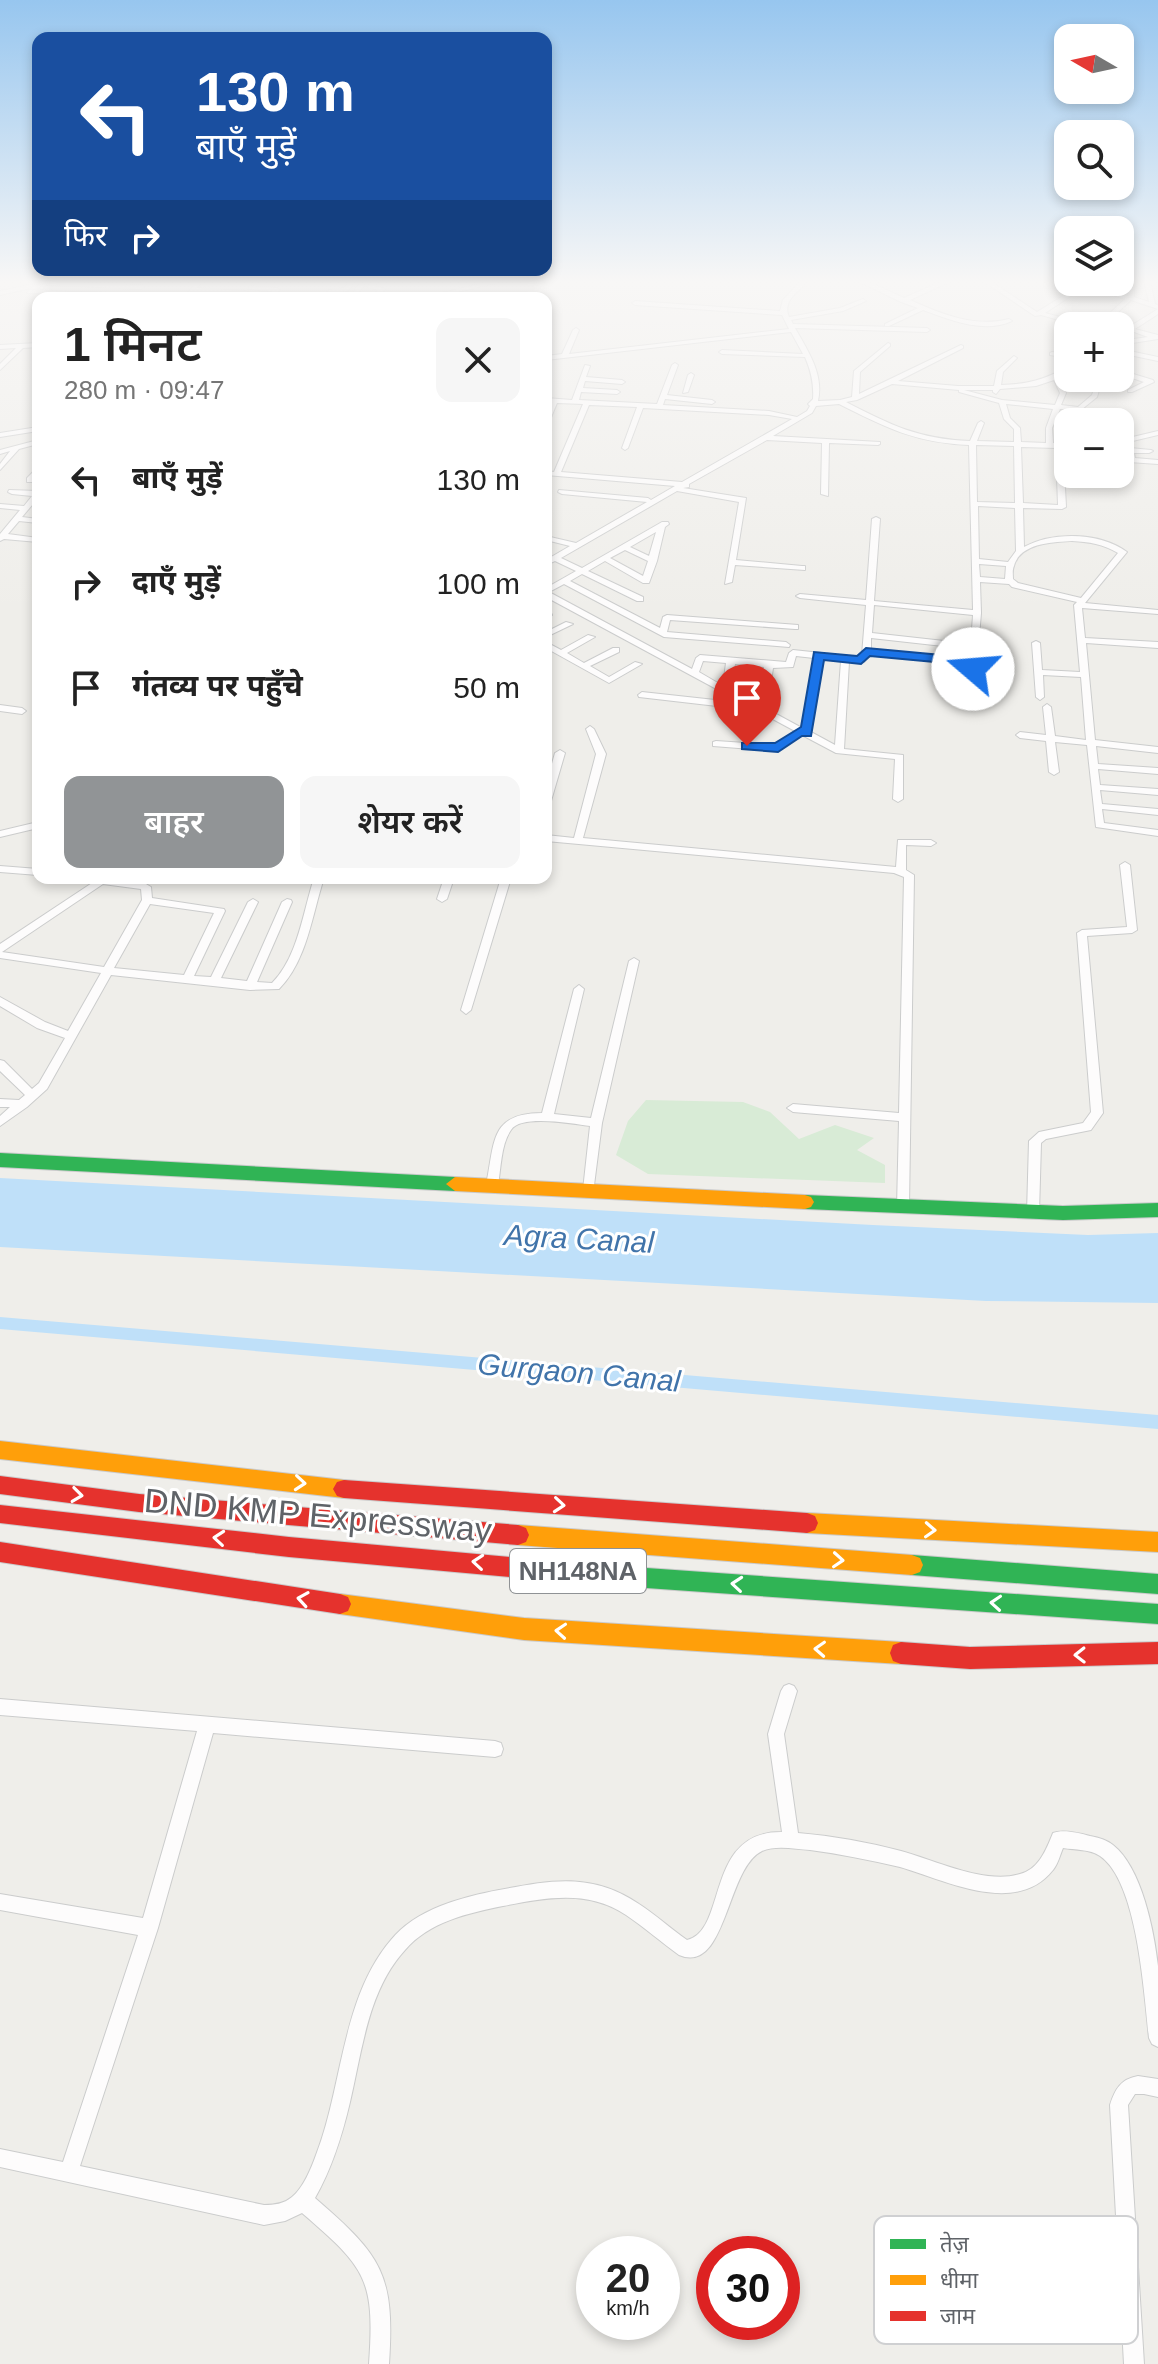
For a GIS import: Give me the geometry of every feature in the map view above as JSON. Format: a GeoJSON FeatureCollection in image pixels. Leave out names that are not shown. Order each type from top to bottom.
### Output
{"type":"FeatureCollection","features":[{"type":"Feature","properties":{"kind":"main road"},"geometry":{"type":"LineString","coordinates":[[0,1160],[1033,1213],[1158,1210]]}},
{"type":"Feature","properties":{"kind":"main road"},"geometry":{"type":"LineString","coordinates":[[0,1450],[154,1471],[765,1522],[1158,1542]]}},
{"type":"Feature","properties":{"kind":"main road","name":"DND KMP Expressway"},"geometry":{"type":"LineString","coordinates":[[0,1485],[139,1503],[1158,1584]]}},
{"type":"Feature","properties":{"kind":"main road","name":"DND KMP Expressway"},"geometry":{"type":"LineString","coordinates":[[0,1514],[126,1530],[515,1566],[1158,1614]]}},
{"type":"Feature","properties":{"kind":"main road"},"geometry":{"type":"LineString","coordinates":[[0,1552],[398,1613],[524,1629],[970,1658],[1158,1653]]}},
{"type":"Feature","properties":{"kind":"street"},"geometry":{"type":"LineString","coordinates":[[575,401],[579,391]]}},
{"type":"Feature","properties":{"kind":"street"},"geometry":{"type":"LineString","coordinates":[[604,391],[617,392]]}},
{"type":"Feature","properties":{"kind":"street"},"geometry":{"type":"LineString","coordinates":[[810,391],[813,404]]}},
{"type":"Feature","properties":{"kind":"street"},"geometry":{"type":"LineString","coordinates":[[552,556],[806,416],[813,404],[812,391]]}},
{"type":"Feature","properties":{"kind":"street"},"geometry":{"type":"LineString","coordinates":[[855,399],[856,391]]}},
{"type":"Feature","properties":{"kind":"street"},"geometry":{"type":"LineString","coordinates":[[765,438],[813,404],[855,399],[874,391]]}},
{"type":"Feature","properties":{"kind":"street"},"geometry":{"type":"LineString","coordinates":[[963,391],[998,400],[1079,409],[1096,392]]}},
{"type":"Feature","properties":{"kind":"street"},"geometry":{"type":"LineString","coordinates":[[997,391],[1007,419],[1017,428],[1020,552]]}},
{"type":"Feature","properties":{"kind":"street"},"geometry":{"type":"LineString","coordinates":[[685,392],[713,398],[663,394],[685,392]]}},
{"type":"Feature","properties":{"kind":"street"},"geometry":{"type":"LineString","coordinates":[[1057,407],[1063,392]]}},
{"type":"Feature","properties":{"kind":"street"},"geometry":{"type":"LineString","coordinates":[[658,407],[663,394]]}},
{"type":"Feature","properties":{"kind":"street"},"geometry":{"type":"LineString","coordinates":[[552,407],[555,400],[795,418]]}},
{"type":"Feature","properties":{"kind":"street"},"geometry":{"type":"LineString","coordinates":[[557,473],[587,402]]}},
{"type":"Feature","properties":{"kind":"street"},"geometry":{"type":"LineString","coordinates":[[840,402],[916,437],[1054,448]]}},
{"type":"Feature","properties":{"kind":"street"},"geometry":{"type":"LineString","coordinates":[[625,448],[641,405]]}},
{"type":"Feature","properties":{"kind":"street"},"geometry":{"type":"LineString","coordinates":[[1054,415],[1049,428],[1054,437]]}},
{"type":"Feature","properties":{"kind":"street"},"geometry":{"type":"LineString","coordinates":[[866,652],[973,665],[977,613],[972,444],[981,423]]}},
{"type":"Feature","properties":{"kind":"street"},"geometry":{"type":"LineString","coordinates":[[0,435],[32,430]]}},
{"type":"Feature","properties":{"kind":"street"},"geometry":{"type":"LineString","coordinates":[[1134,439],[1158,433]]}},
{"type":"Feature","properties":{"kind":"street"},"geometry":{"type":"LineString","coordinates":[[765,438],[878,443]]}},
{"type":"Feature","properties":{"kind":"street"},"geometry":{"type":"LineString","coordinates":[[825,494],[826,441]]}},
{"type":"Feature","properties":{"kind":"street"},"geometry":{"type":"LineString","coordinates":[[0,452],[32,444]]}},
{"type":"Feature","properties":{"kind":"street"},"geometry":{"type":"LineString","coordinates":[[0,468],[16,449]]}},
{"type":"Feature","properties":{"kind":"street"},"geometry":{"type":"LineString","coordinates":[[1134,450],[1149,451]]}},
{"type":"Feature","properties":{"kind":"street"},"geometry":{"type":"LineString","coordinates":[[1134,460],[1158,462]]}},
{"type":"Feature","properties":{"kind":"street"},"geometry":{"type":"LineString","coordinates":[[552,473],[680,486],[743,500],[728,582]]}},
{"type":"Feature","properties":{"kind":"street"},"geometry":{"type":"LineString","coordinates":[[974,504],[1062,507],[1062,488]]}},
{"type":"Feature","properties":{"kind":"street"},"geometry":{"type":"LineString","coordinates":[[12,492],[32,494]]}},
{"type":"Feature","properties":{"kind":"street"},"geometry":{"type":"LineString","coordinates":[[562,492],[648,502]]}},
{"type":"Feature","properties":{"kind":"street"},"geometry":{"type":"LineString","coordinates":[[1,538],[32,502]]}},
{"type":"Feature","properties":{"kind":"street"},"geometry":{"type":"LineString","coordinates":[[0,506],[32,510]]}},
{"type":"Feature","properties":{"kind":"street"},"geometry":{"type":"LineString","coordinates":[[694,673],[700,658],[769,665],[791,664],[793,653],[865,658],[876,519]]}},
{"type":"Feature","properties":{"kind":"street"},"geometry":{"type":"LineString","coordinates":[[0,522],[32,521]]}},
{"type":"Feature","properties":{"kind":"street"},"geometry":{"type":"LineString","coordinates":[[552,588],[564,581],[605,558],[663,526],[646,581],[605,558]]}},
{"type":"Feature","properties":{"kind":"street"},"geometry":{"type":"LineString","coordinates":[[1,538],[32,540]]}},
{"type":"Feature","properties":{"kind":"street"},"geometry":{"type":"LineString","coordinates":[[552,539],[574,544]]}},
{"type":"Feature","properties":{"kind":"street"},"geometry":{"type":"LineString","coordinates":[[1008,564],[1020,552],[1047,539],[1088,540],[1123,552],[1080,603],[1080,640],[1097,806],[1100,827],[1158,833]]}},
{"type":"Feature","properties":{"kind":"street"},"geometry":{"type":"LineString","coordinates":[[625,547],[653,561]]}},
{"type":"Feature","properties":{"kind":"street"},"geometry":{"type":"LineString","coordinates":[[552,557],[640,599]]}},
{"type":"Feature","properties":{"kind":"street"},"geometry":{"type":"LineString","coordinates":[[976,561],[1008,564]]}},
{"type":"Feature","properties":{"kind":"street"},"geometry":{"type":"LineString","coordinates":[[732,562],[802,568]]}},
{"type":"Feature","properties":{"kind":"street"},"geometry":{"type":"LineString","coordinates":[[1008,564],[1012,582]]}},
{"type":"Feature","properties":{"kind":"street"},"geometry":{"type":"LineString","coordinates":[[976,579],[1012,582],[1080,603],[1158,612]]}},
{"type":"Feature","properties":{"kind":"street"},"geometry":{"type":"LineString","coordinates":[[564,581],[666,634],[786,645]]}},
{"type":"Feature","properties":{"kind":"street"},"geometry":{"type":"LineString","coordinates":[[552,595],[839,751],[900,757],[898,799]]}},
{"type":"Feature","properties":{"kind":"street"},"geometry":{"type":"LineString","coordinates":[[800,596],[977,613]]}},
{"type":"Feature","properties":{"kind":"street"},"geometry":{"type":"LineString","coordinates":[[663,657],[667,617],[795,627]]}},
{"type":"Feature","properties":{"kind":"street"},"geometry":{"type":"LineString","coordinates":[[552,632],[569,624]]}},
{"type":"Feature","properties":{"kind":"street"},"geometry":{"type":"LineString","coordinates":[[867,635],[975,647]]}},
{"type":"Feature","properties":{"kind":"street"},"geometry":{"type":"LineString","coordinates":[[561,653],[591,637]]}},
{"type":"Feature","properties":{"kind":"street"},"geometry":{"type":"LineString","coordinates":[[1080,640],[1158,645]]}},
{"type":"Feature","properties":{"kind":"street"},"geometry":{"type":"LineString","coordinates":[[1036,643],[1040,697]]}},
{"type":"Feature","properties":{"kind":"street"},"geometry":{"type":"LineString","coordinates":[[552,648],[609,680],[638,664]]}},
{"type":"Feature","properties":{"kind":"street"},"geometry":{"type":"LineString","coordinates":[[584,666],[616,650]]}},
{"type":"Feature","properties":{"kind":"street"},"geometry":{"type":"LineString","coordinates":[[716,744],[778,748],[804,732],[819,655]]}},
{"type":"Feature","properties":{"kind":"street"},"geometry":{"type":"LineString","coordinates":[[839,751],[845,659]]}},
{"type":"Feature","properties":{"kind":"street"},"geometry":{"type":"LineString","coordinates":[[642,695],[712,704],[720,701],[727,691],[731,661]]}},
{"type":"Feature","properties":{"kind":"street"},"geometry":{"type":"LineString","coordinates":[[762,710],[769,665]]}},
{"type":"Feature","properties":{"kind":"street"},"geometry":{"type":"LineString","coordinates":[[1037,672],[1085,675]]}},
{"type":"Feature","properties":{"kind":"street"},"geometry":{"type":"LineString","coordinates":[[1047,707],[1054,772]]}},
{"type":"Feature","properties":{"kind":"street"},"geometry":{"type":"LineString","coordinates":[[0,708],[22,711]]}},
{"type":"Feature","properties":{"kind":"street"},"geometry":{"type":"LineString","coordinates":[[578,840],[601,754],[590,729]]}},
{"type":"Feature","properties":{"kind":"street"},"geometry":{"type":"LineString","coordinates":[[1020,735],[1158,750]]}},
{"type":"Feature","properties":{"kind":"street"},"geometry":{"type":"LineString","coordinates":[[552,780],[560,753]]}},
{"type":"Feature","properties":{"kind":"street"},"geometry":{"type":"LineString","coordinates":[[1093,766],[1158,771]]}},
{"type":"Feature","properties":{"kind":"street"},"geometry":{"type":"LineString","coordinates":[[1095,787],[1158,792]]}},
{"type":"Feature","properties":{"kind":"street"},"geometry":{"type":"LineString","coordinates":[[1097,806],[1158,812]]}},
{"type":"Feature","properties":{"kind":"street"},"geometry":{"type":"LineString","coordinates":[[0,832],[32,824]]}},
{"type":"Feature","properties":{"kind":"street"},"geometry":{"type":"LineString","coordinates":[[552,838],[901,871],[909,875],[903,1207]]}},
{"type":"Feature","properties":{"kind":"street"},"geometry":{"type":"LineString","coordinates":[[901,871],[901,842],[931,843]]}},
{"type":"Feature","properties":{"kind":"street"},"geometry":{"type":"LineString","coordinates":[[1033,1213],[1035,1141],[1043,1135],[1087,1127],[1097,1113],[1082,933],[1132,930],[1125,865]]}},
{"type":"Feature","properties":{"kind":"street"},"geometry":{"type":"LineString","coordinates":[[0,869],[32,872]]}},
{"type":"Feature","properties":{"kind":"street"},"geometry":{"type":"LineString","coordinates":[[0,952],[97,884]]}},
{"type":"Feature","properties":{"kind":"street"},"geometry":{"type":"LineString","coordinates":[[0,1122],[28,1100],[71,1036],[147,900],[146,887],[124,884]]}},
{"type":"Feature","properties":{"kind":"street"},"geometry":{"type":"LineString","coordinates":[[0,952],[110,971],[275,987],[281,982],[317,884]]}},
{"type":"Feature","properties":{"kind":"street"},"geometry":{"type":"LineString","coordinates":[[442,899],[447,884]]}},
{"type":"Feature","properties":{"kind":"street"},"geometry":{"type":"LineString","coordinates":[[466,1010],[504,884]]}},
{"type":"Feature","properties":{"kind":"street"},"geometry":{"type":"LineString","coordinates":[[147,900],[220,911],[187,979]]}},
{"type":"Feature","properties":{"kind":"street"},"geometry":{"type":"LineString","coordinates":[[214,982],[253,902]]}},
{"type":"Feature","properties":{"kind":"street"},"geometry":{"type":"LineString","coordinates":[[250,986],[287,902]]}},
{"type":"Feature","properties":{"kind":"street"},"geometry":{"type":"LineString","coordinates":[[589,1190],[596,1123],[634,961]]}},
{"type":"Feature","properties":{"kind":"street"},"geometry":{"type":"LineString","coordinates":[[547,1118],[579,989]]}},
{"type":"Feature","properties":{"kind":"street"},"geometry":{"type":"LineString","coordinates":[[0,1001],[41,1025],[71,1036]]}},
{"type":"Feature","properties":{"kind":"street"},"geometry":{"type":"LineString","coordinates":[[0,1064],[28,1100]]}},
{"type":"Feature","properties":{"kind":"street"},"geometry":{"type":"LineString","coordinates":[[0,1103],[28,1100]]}},
{"type":"Feature","properties":{"kind":"street"},"geometry":{"type":"LineString","coordinates":[[793,1108],[903,1117]]}},
{"type":"Feature","properties":{"kind":"street"},"geometry":{"type":"LineString","coordinates":[[492,1185],[508,1123],[520,1117],[596,1123]]}},
{"type":"Feature","properties":{"kind":"street"},"geometry":{"type":"LineString","coordinates":[[789,1691],[776,1734],[791,1839]]}},
{"type":"Feature","properties":{"kind":"street"},"geometry":{"type":"LineString","coordinates":[[0,1707],[495,1749]]}},
{"type":"Feature","properties":{"kind":"street"},"geometry":{"type":"LineString","coordinates":[[69,2171],[149,1928],[207,1725]]}},
{"type":"Feature","properties":{"kind":"street"},"geometry":{"type":"LineString","coordinates":[[0,2158],[264,2215],[291,2209],[302,2200],[328,2144],[373,1986],[396,1946],[417,1926],[486,1901],[553,1889],[581,1889],[609,1896],[639,1913],[685,1949],[696,1948],[709,1933],[745,1852],[767,1840],[791,1839],[903,1860],[967,1880],[1003,1887],[1034,1877],[1042,1871],[1059,1839],[1105,1849],[1116,1859],[1127,1879],[1143,1927],[1158,2038]]}},
{"type":"Feature","properties":{"kind":"street"},"geometry":{"type":"LineString","coordinates":[[0,1902],[149,1928]]}},
{"type":"Feature","properties":{"kind":"street"},"geometry":{"type":"LineString","coordinates":[[1125,2216],[1119,2105],[1121,2092],[1140,2083],[1158,2088]]}},
{"type":"Feature","properties":{"kind":"street"},"geometry":{"type":"LineString","coordinates":[[302,2200],[359,2249],[372,2267],[381,2302],[379,2364]]}},
{"type":"Feature","properties":{"kind":"street"},"geometry":{"type":"LineString","coordinates":[[1133,2344],[1134,2364]]}},
{"type":"Feature","properties":{"kind":"green space"},"geometry":{"type":"Polygon","coordinates":[[[646,1100],[743,1102],[770,1112],[799,1139],[835,1125],[874,1138],[857,1150],[885,1165],[885,1183],[648,1174],[616,1155],[628,1121],[646,1100]]]}},
{"type":"Feature","properties":{"kind":"water","name":"Agra Canal"},"geometry":{"type":"Polygon","coordinates":[[[0,1178],[873,1225],[1088,1235],[1158,1233],[1158,1303],[986,1301],[0,1247],[0,1178]]]}},
{"type":"Feature","properties":{"kind":"waterway","name":"Gurgaon Canal"},"geometry":{"type":"LineString","coordinates":[[0,1323],[1158,1422]]}},
{"type":"Feature","properties":{"kind":"traffic: fast"},"geometry":{"type":"LineString","coordinates":[[0,1160],[455,1184]]}},
{"type":"Feature","properties":{"kind":"traffic: fast"},"geometry":{"type":"LineString","coordinates":[[805,1202],[1063,1213],[1158,1210]]}},
{"type":"Feature","properties":{"kind":"traffic: fast"},"geometry":{"type":"LineString","coordinates":[[912,1565],[1158,1584]]}},
{"type":"Feature","properties":{"kind":"traffic: fast"},"geometry":{"type":"LineString","coordinates":[[575,1573],[1158,1614]]}},
{"type":"Feature","properties":{"kind":"traffic: slow"},"geometry":{"type":"LineString","coordinates":[[455,1184],[805,1202]]}},
{"type":"Feature","properties":{"kind":"traffic: slow"},"geometry":{"type":"LineString","coordinates":[[0,1450],[344,1489]]}},
{"type":"Feature","properties":{"kind":"traffic: slow"},"geometry":{"type":"LineString","coordinates":[[807,1523],[1158,1542]]}},
{"type":"Feature","properties":{"kind":"traffic: slow"},"geometry":{"type":"LineString","coordinates":[[518,1535],[912,1565]]}},
{"type":"Feature","properties":{"kind":"traffic: slow"},"geometry":{"type":"LineString","coordinates":[[340,1604],[524,1629],[901,1653]]}},
{"type":"Feature","properties":{"kind":"traffic: jam"},"geometry":{"type":"LineString","coordinates":[[0,1485],[139,1503],[518,1535]]}},
{"type":"Feature","properties":{"kind":"traffic: jam"},"geometry":{"type":"LineString","coordinates":[[344,1489],[807,1523]]}},
{"type":"Feature","properties":{"kind":"traffic: jam"},"geometry":{"type":"LineString","coordinates":[[0,1514],[289,1547],[575,1573]]}},
{"type":"Feature","properties":{"kind":"traffic: jam"},"geometry":{"type":"LineString","coordinates":[[0,1552],[340,1604]]}},
{"type":"Feature","properties":{"kind":"traffic: jam"},"geometry":{"type":"LineString","coordinates":[[901,1653],[970,1658],[1158,1653]]}},
{"type":"Feature","properties":{"kind":"route"},"geometry":{"type":"LineString","coordinates":[[747,746],[778,748],[801,731],[806,733],[819,655],[861,660],[866,652],[974,662],[973,669]]}}]}
